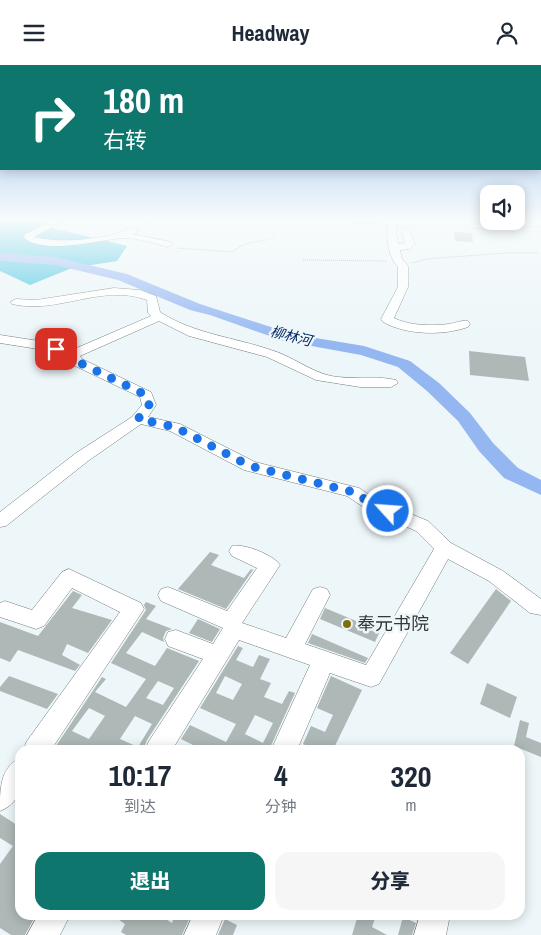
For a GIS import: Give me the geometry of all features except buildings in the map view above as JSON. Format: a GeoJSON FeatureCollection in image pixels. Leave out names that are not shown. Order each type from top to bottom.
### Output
{"type":"FeatureCollection","features":[{"type":"Feature","properties":{"kind":"street"},"geometry":{"type":"LineString","coordinates":[[399,262],[403,287],[387,319],[391,323],[407,327],[446,328],[464,324]]}},
{"type":"Feature","properties":{"kind":"street"},"geometry":{"type":"LineString","coordinates":[[16,302],[37,303],[124,290],[144,294],[152,298],[154,313],[168,324],[224,343],[267,352],[288,360],[311,374],[351,383],[391,383]]}},
{"type":"Feature","properties":{"kind":"street"},"geometry":{"type":"LineString","coordinates":[[0,339],[39,345],[73,354],[159,317]]}},
{"type":"Feature","properties":{"kind":"street"},"geometry":{"type":"LineString","coordinates":[[0,521],[82,457],[95,450],[128,424],[139,419],[149,405],[146,395],[76,361],[73,354]]}},
{"type":"Feature","properties":{"kind":"street"},"geometry":{"type":"LineString","coordinates":[[139,419],[175,427],[250,466],[353,492],[371,503],[422,526],[444,548],[496,576],[537,607],[541,607]]}},
{"type":"Feature","properties":{"kind":"street"},"geometry":{"type":"LineString","coordinates":[[168,595],[291,649],[371,677],[444,548]]}},
{"type":"Feature","properties":{"kind":"street"},"geometry":{"type":"LineString","coordinates":[[161,745],[270,565],[239,551]]}},
{"type":"Feature","properties":{"kind":"street"},"geometry":{"type":"LineString","coordinates":[[2,611],[36,620],[69,577],[134,609],[39,745]]}},
{"type":"Feature","properties":{"kind":"street"},"geometry":{"type":"LineString","coordinates":[[291,649],[320,595]]}},
{"type":"Feature","properties":{"kind":"street"},"geometry":{"type":"LineString","coordinates":[[176,639],[217,655]]}},
{"type":"Feature","properties":{"kind":"street"},"geometry":{"type":"LineString","coordinates":[[286,745],[324,661]]}},
{"type":"Feature","properties":{"kind":"street"},"geometry":{"type":"LineString","coordinates":[[0,798],[15,778]]}},
{"type":"Feature","properties":{"kind":"street"},"geometry":{"type":"LineString","coordinates":[[43,935],[53,920]]}},
{"type":"Feature","properties":{"kind":"street"},"geometry":{"type":"LineString","coordinates":[[200,935],[207,920]]}},
{"type":"Feature","properties":{"kind":"street"},"geometry":{"type":"LineString","coordinates":[[430,935],[434,920]]}},
{"type":"Feature","properties":{"kind":"path"},"geometry":{"type":"LineString","coordinates":[[332,261],[412,263],[416,261]]}},
{"type":"Feature","properties":{"kind":"shaded area"},"geometry":{"type":"Polygon","coordinates":[[[0,261],[117,261],[72,268],[30,285],[0,271],[0,261]]]}},
{"type":"Feature","properties":{"kind":"waterway","name":"柳林河"},"geometry":{"type":"LineString","coordinates":[[50,261],[122,277],[195,307],[215,312],[289,338],[364,351],[404,364],[433,387],[464,417],[486,447],[511,473],[541,488]]}},
{"type":"Feature","properties":{"kind":"place","name":"奉元书院"},"geometry":{"type":"Point","coordinates":[347,624]}},
{"type":"Feature","properties":{"kind":"route"},"geometry":{"type":"LineString","coordinates":[[56,349],[73,354],[76,361],[146,395],[149,405],[138,419],[175,427],[250,466],[353,492],[388,511]]}}]}
